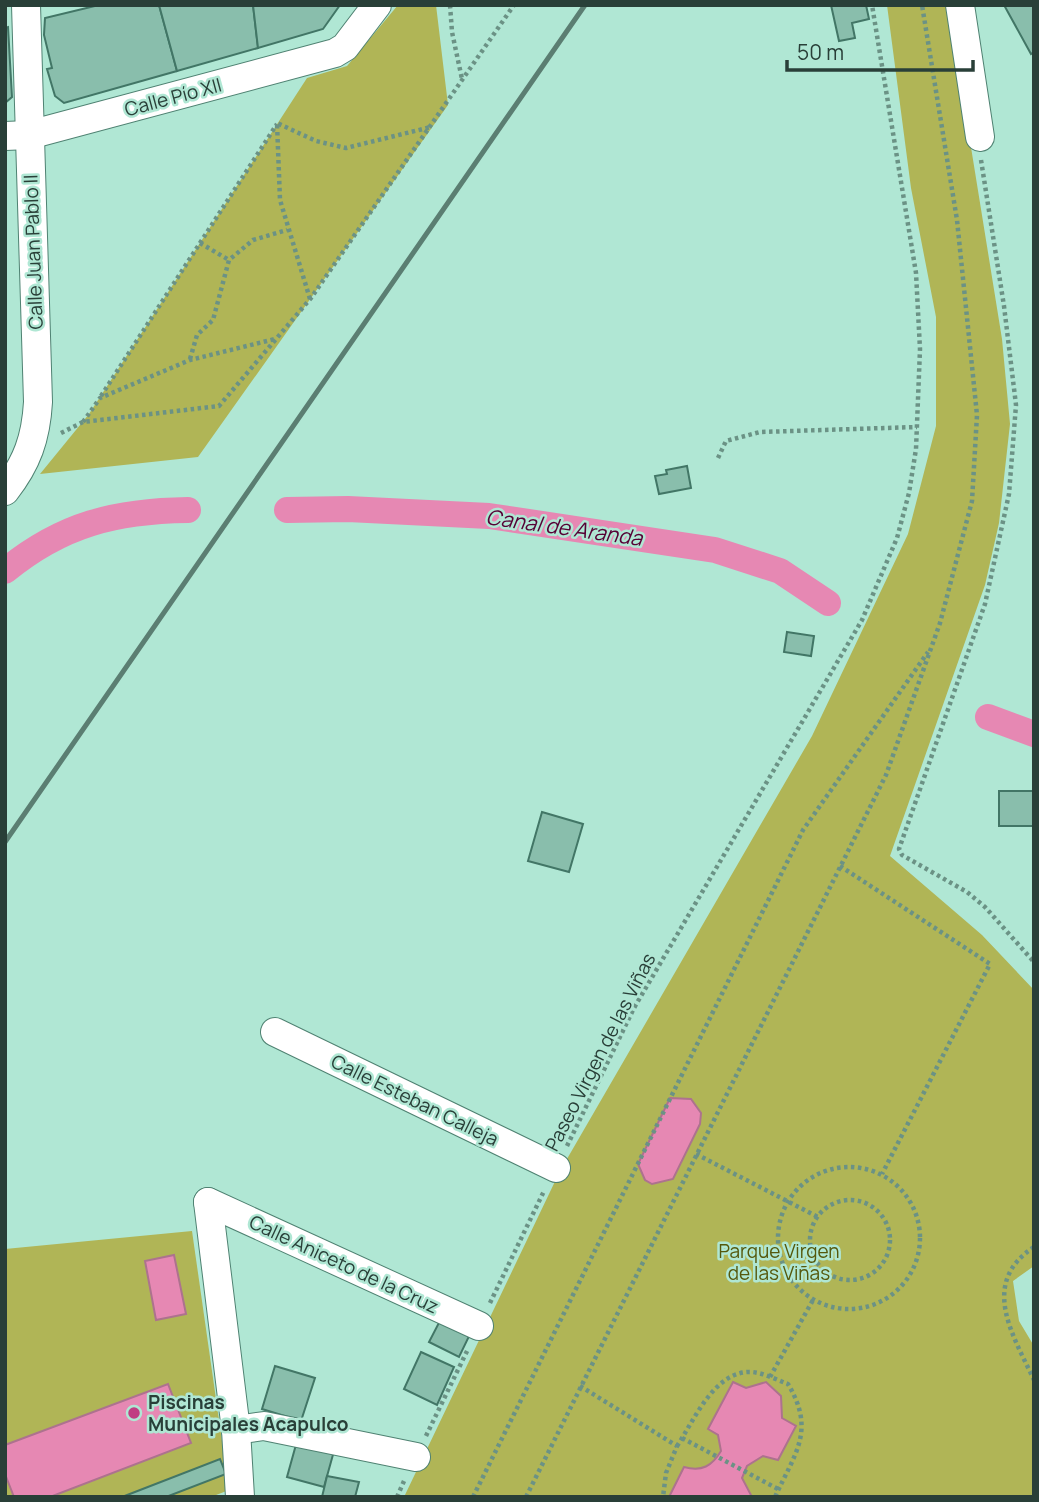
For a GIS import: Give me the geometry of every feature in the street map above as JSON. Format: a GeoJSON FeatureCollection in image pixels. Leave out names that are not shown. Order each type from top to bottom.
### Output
{"type":"FeatureCollection","features":[{"type":"Feature","properties":{"kind":"street","name":"Calle Juan Pablo II"},"geometry":{"type":"LineString","coordinates":[[5,491],[24,465],[37,430],[17,135],[26,5]]}},
{"type":"Feature","properties":{"kind":"street","name":"Calle Pío XII"},"geometry":{"type":"LineString","coordinates":[[17,135],[340,51],[377,5]]}},
{"type":"Feature","properties":{"kind":"street"},"geometry":{"type":"LineString","coordinates":[[960,5],[980,137]]}},
{"type":"Feature","properties":{"kind":"street","name":"Calle Esteban Calleja"},"geometry":{"type":"LineString","coordinates":[[275,1032],[556,1168]]}},
{"type":"Feature","properties":{"kind":"street","name":"Calle Aniceto de la Cruz"},"geometry":{"type":"LineString","coordinates":[[236,1430],[208,1202],[479,1326]]}},
{"type":"Feature","properties":{"kind":"street"},"geometry":{"type":"LineString","coordinates":[[240,1497],[236,1430],[264,1426],[416,1457]]}},
{"type":"Feature","properties":{"kind":"path"},"geometry":{"type":"LineString","coordinates":[[450,5],[452,32],[462,79]]}},
{"type":"Feature","properties":{"kind":"path"},"geometry":{"type":"LineString","coordinates":[[277,123],[83,422],[219,406],[311,298],[514,5]]}},
{"type":"Feature","properties":{"kind":"path"},"geometry":{"type":"LineString","coordinates":[[718,458],[726,441],[760,432],[917,427],[920,349],[916,272],[872,5]]}},
{"type":"Feature","properties":{"kind":"path"},"geometry":{"type":"LineString","coordinates":[[526,1497],[887,775],[932,647],[972,501],[977,415],[957,220],[922,5]]}},
{"type":"Feature","properties":{"kind":"path"},"geometry":{"type":"LineString","coordinates":[[277,123],[316,141],[346,148],[432,127]]}},
{"type":"Feature","properties":{"kind":"path"},"geometry":{"type":"LineString","coordinates":[[277,123],[281,200],[311,298]]}},
{"type":"Feature","properties":{"kind":"path"},"geometry":{"type":"LineString","coordinates":[[980,137],[1016,405],[1009,494],[977,631],[899,849],[902,855],[947,879],[985,907],[1034,962]]}},
{"type":"Feature","properties":{"kind":"path"},"geometry":{"type":"LineString","coordinates":[[190,360],[197,335],[213,320],[229,260],[253,240],[288,230]]}},
{"type":"Feature","properties":{"kind":"path"},"geometry":{"type":"LineString","coordinates":[[200,243],[229,260]]}},
{"type":"Feature","properties":{"kind":"path"},"geometry":{"type":"LineString","coordinates":[[100,398],[190,360],[275,340],[283,333]]}},
{"type":"Feature","properties":{"kind":"path","name":"Paseo Virgen de las Viñas"},"geometry":{"type":"LineString","coordinates":[[397,1497],[634,1008],[862,620],[897,538],[909,493],[917,427]]}},
{"type":"Feature","properties":{"kind":"path"},"geometry":{"type":"LineString","coordinates":[[473,1497],[803,830],[932,647]]}},
{"type":"Feature","properties":{"kind":"path"},"geometry":{"type":"LineString","coordinates":[[840,866],[990,964],[882,1174]]}},
{"type":"Feature","properties":{"kind":"path"},"geometry":{"type":"LineString","coordinates":[[696,1154],[818,1217]]}},
{"type":"Feature","properties":{"kind":"path"},"geometry":{"type":"LineString","coordinates":[[856,1167],[882,1174],[907,1197],[919,1224],[919,1251],[910,1274],[890,1295],[864,1307],[843,1309],[814,1300],[797,1287],[785,1271],[779,1255],[777,1233],[788,1201],[802,1183],[819,1173],[856,1167]]}},
{"type":"Feature","properties":{"kind":"path"},"geometry":{"type":"LineString","coordinates":[[844,1200],[871,1205],[888,1226],[889,1246],[881,1265],[859,1279],[835,1276],[824,1269],[811,1248],[811,1236],[818,1217],[831,1205],[844,1200]]}},
{"type":"Feature","properties":{"kind":"path"},"geometry":{"type":"LineString","coordinates":[[1034,1247],[1013,1265],[1003,1292],[1009,1323],[1034,1380]]}},
{"type":"Feature","properties":{"kind":"path"},"geometry":{"type":"LineString","coordinates":[[771,1377],[814,1300]]}},
{"type":"Feature","properties":{"kind":"path"},"geometry":{"type":"LineString","coordinates":[[663,1497],[666,1473],[677,1446],[706,1399],[732,1377],[751,1372],[788,1384],[801,1406],[802,1441],[775,1497]]}},
{"type":"Feature","properties":{"kind":"path"},"geometry":{"type":"LineString","coordinates":[[580,1387],[677,1446]]}},
{"type":"Feature","properties":{"kind":"path"},"geometry":{"type":"LineString","coordinates":[[682,1438],[778,1489]]}},
{"type":"Feature","properties":{"kind":"green space"},"geometry":{"type":"Polygon","coordinates":[[[398,5],[436,5],[448,105],[198,457],[40,474],[89,414],[307,78],[347,66],[398,5]]]}},
{"type":"Feature","properties":{"kind":"green space","name":"Parque Virgen de las Viñas"},"geometry":{"type":"Polygon","coordinates":[[[887,5],[948,5],[1002,339],[1010,424],[999,523],[985,585],[890,856],[982,935],[1034,990],[1034,1266],[1013,1281],[1019,1321],[1034,1346],[1034,1497],[404,1497],[560,1171],[812,736],[908,534],[936,426],[936,317],[911,188],[887,5]]]}},
{"type":"Feature","properties":{"kind":"green space"},"geometry":{"type":"Polygon","coordinates":[[[192,1231],[229,1490],[211,1497],[5,1497],[5,1249],[192,1231]]]}},
{"type":"Feature","properties":{"kind":"shaded area"},"geometry":{"type":"Polygon","coordinates":[[[670,1098],[691,1099],[701,1113],[700,1124],[673,1179],[652,1184],[645,1180],[638,1164],[670,1098]]]}},
{"type":"Feature","properties":{"kind":"shaded area"},"geometry":{"type":"Polygon","coordinates":[[[174,1255],[186,1314],[156,1320],[145,1261],[174,1255]]]}},
{"type":"Feature","properties":{"kind":"shaded area"},"geometry":{"type":"Polygon","coordinates":[[[733,1382],[746,1388],[766,1382],[781,1396],[782,1418],[796,1426],[778,1460],[763,1456],[747,1466],[742,1478],[752,1497],[669,1497],[684,1467],[696,1469],[706,1466],[714,1461],[721,1451],[718,1435],[708,1429],[733,1382]]]}},
{"type":"Feature","properties":{"kind":"shaded area","name":"Piscinas Municipales Acapulco"},"geometry":{"type":"Polygon","coordinates":[[[168,1384],[191,1443],[50,1497],[14,1497],[5,1474],[5,1445],[168,1384]]]}},
{"type":"Feature","properties":{"kind":"building"},"geometry":{"type":"Polygon","coordinates":[[[99,5],[159,5],[177,71],[64,103],[55,96],[47,69],[52,68],[44,35],[45,18],[99,5]]]}},
{"type":"Feature","properties":{"kind":"building"},"geometry":{"type":"Polygon","coordinates":[[[159,5],[253,5],[258,48],[177,71],[159,5]]]}},
{"type":"Feature","properties":{"kind":"building"},"geometry":{"type":"Polygon","coordinates":[[[253,5],[340,5],[323,29],[258,48],[253,5]]]}},
{"type":"Feature","properties":{"kind":"building"},"geometry":{"type":"Polygon","coordinates":[[[831,5],[866,5],[869,19],[852,23],[855,38],[839,41],[831,5]]]}},
{"type":"Feature","properties":{"kind":"building"},"geometry":{"type":"Polygon","coordinates":[[[1004,5],[1034,5],[1034,52],[1031,54],[1004,5]]]}},
{"type":"Feature","properties":{"kind":"building"},"geometry":{"type":"Polygon","coordinates":[[[8,27],[12,97],[5,103],[5,28],[8,27]]]}},
{"type":"Feature","properties":{"kind":"building"},"geometry":{"type":"Polygon","coordinates":[[[687,466],[691,488],[659,494],[655,476],[667,474],[666,470],[687,466]]]}},
{"type":"Feature","properties":{"kind":"building"},"geometry":{"type":"Polygon","coordinates":[[[787,632],[814,636],[811,656],[784,652],[787,632]]]}},
{"type":"Feature","properties":{"kind":"building"},"geometry":{"type":"Polygon","coordinates":[[[999,791],[1034,791],[1034,826],[999,826],[999,791]]]}},
{"type":"Feature","properties":{"kind":"building"},"geometry":{"type":"Polygon","coordinates":[[[542,812],[583,824],[569,872],[528,861],[542,812]]]}},
{"type":"Feature","properties":{"kind":"building"},"geometry":{"type":"Polygon","coordinates":[[[444,1313],[473,1328],[459,1357],[429,1342],[444,1313]]]}},
{"type":"Feature","properties":{"kind":"building"},"geometry":{"type":"Polygon","coordinates":[[[421,1352],[454,1367],[437,1405],[404,1389],[421,1352]]]}},
{"type":"Feature","properties":{"kind":"building"},"geometry":{"type":"Polygon","coordinates":[[[275,1366],[315,1378],[301,1421],[262,1409],[275,1366]]]}},
{"type":"Feature","properties":{"kind":"building"},"geometry":{"type":"Polygon","coordinates":[[[297,1441],[334,1451],[324,1487],[287,1477],[297,1441]]]}},
{"type":"Feature","properties":{"kind":"building"},"geometry":{"type":"Polygon","coordinates":[[[220,1459],[226,1474],[166,1497],[122,1497],[220,1459]]]}},
{"type":"Feature","properties":{"kind":"building"},"geometry":{"type":"Polygon","coordinates":[[[327,1476],[359,1482],[355,1497],[322,1497],[327,1476]]]}},
{"type":"Feature","properties":{"kind":"waterway","name":"Canal de Aranda"},"geometry":{"type":"LineString","coordinates":[[287,510],[348,509],[489,516],[715,550],[780,571],[828,603]]}},
{"type":"Feature","properties":{"kind":"waterway","name":"Canal de Aranda"},"geometry":{"type":"LineString","coordinates":[[5,571],[48,542],[91,523],[137,513],[188,510]]}},
{"type":"Feature","properties":{"kind":"waterway","name":"Canal de Aranda"},"geometry":{"type":"LineString","coordinates":[[988,717],[1034,734]]}},
{"type":"Feature","properties":{"kind":"railway"},"geometry":{"type":"LineString","coordinates":[[5,842],[585,5]]}},
{"type":"Feature","properties":{"kind":"place","name":"Piscinas Municipales Acapulco"},"geometry":{"type":"Point","coordinates":[134,1413]}}]}
